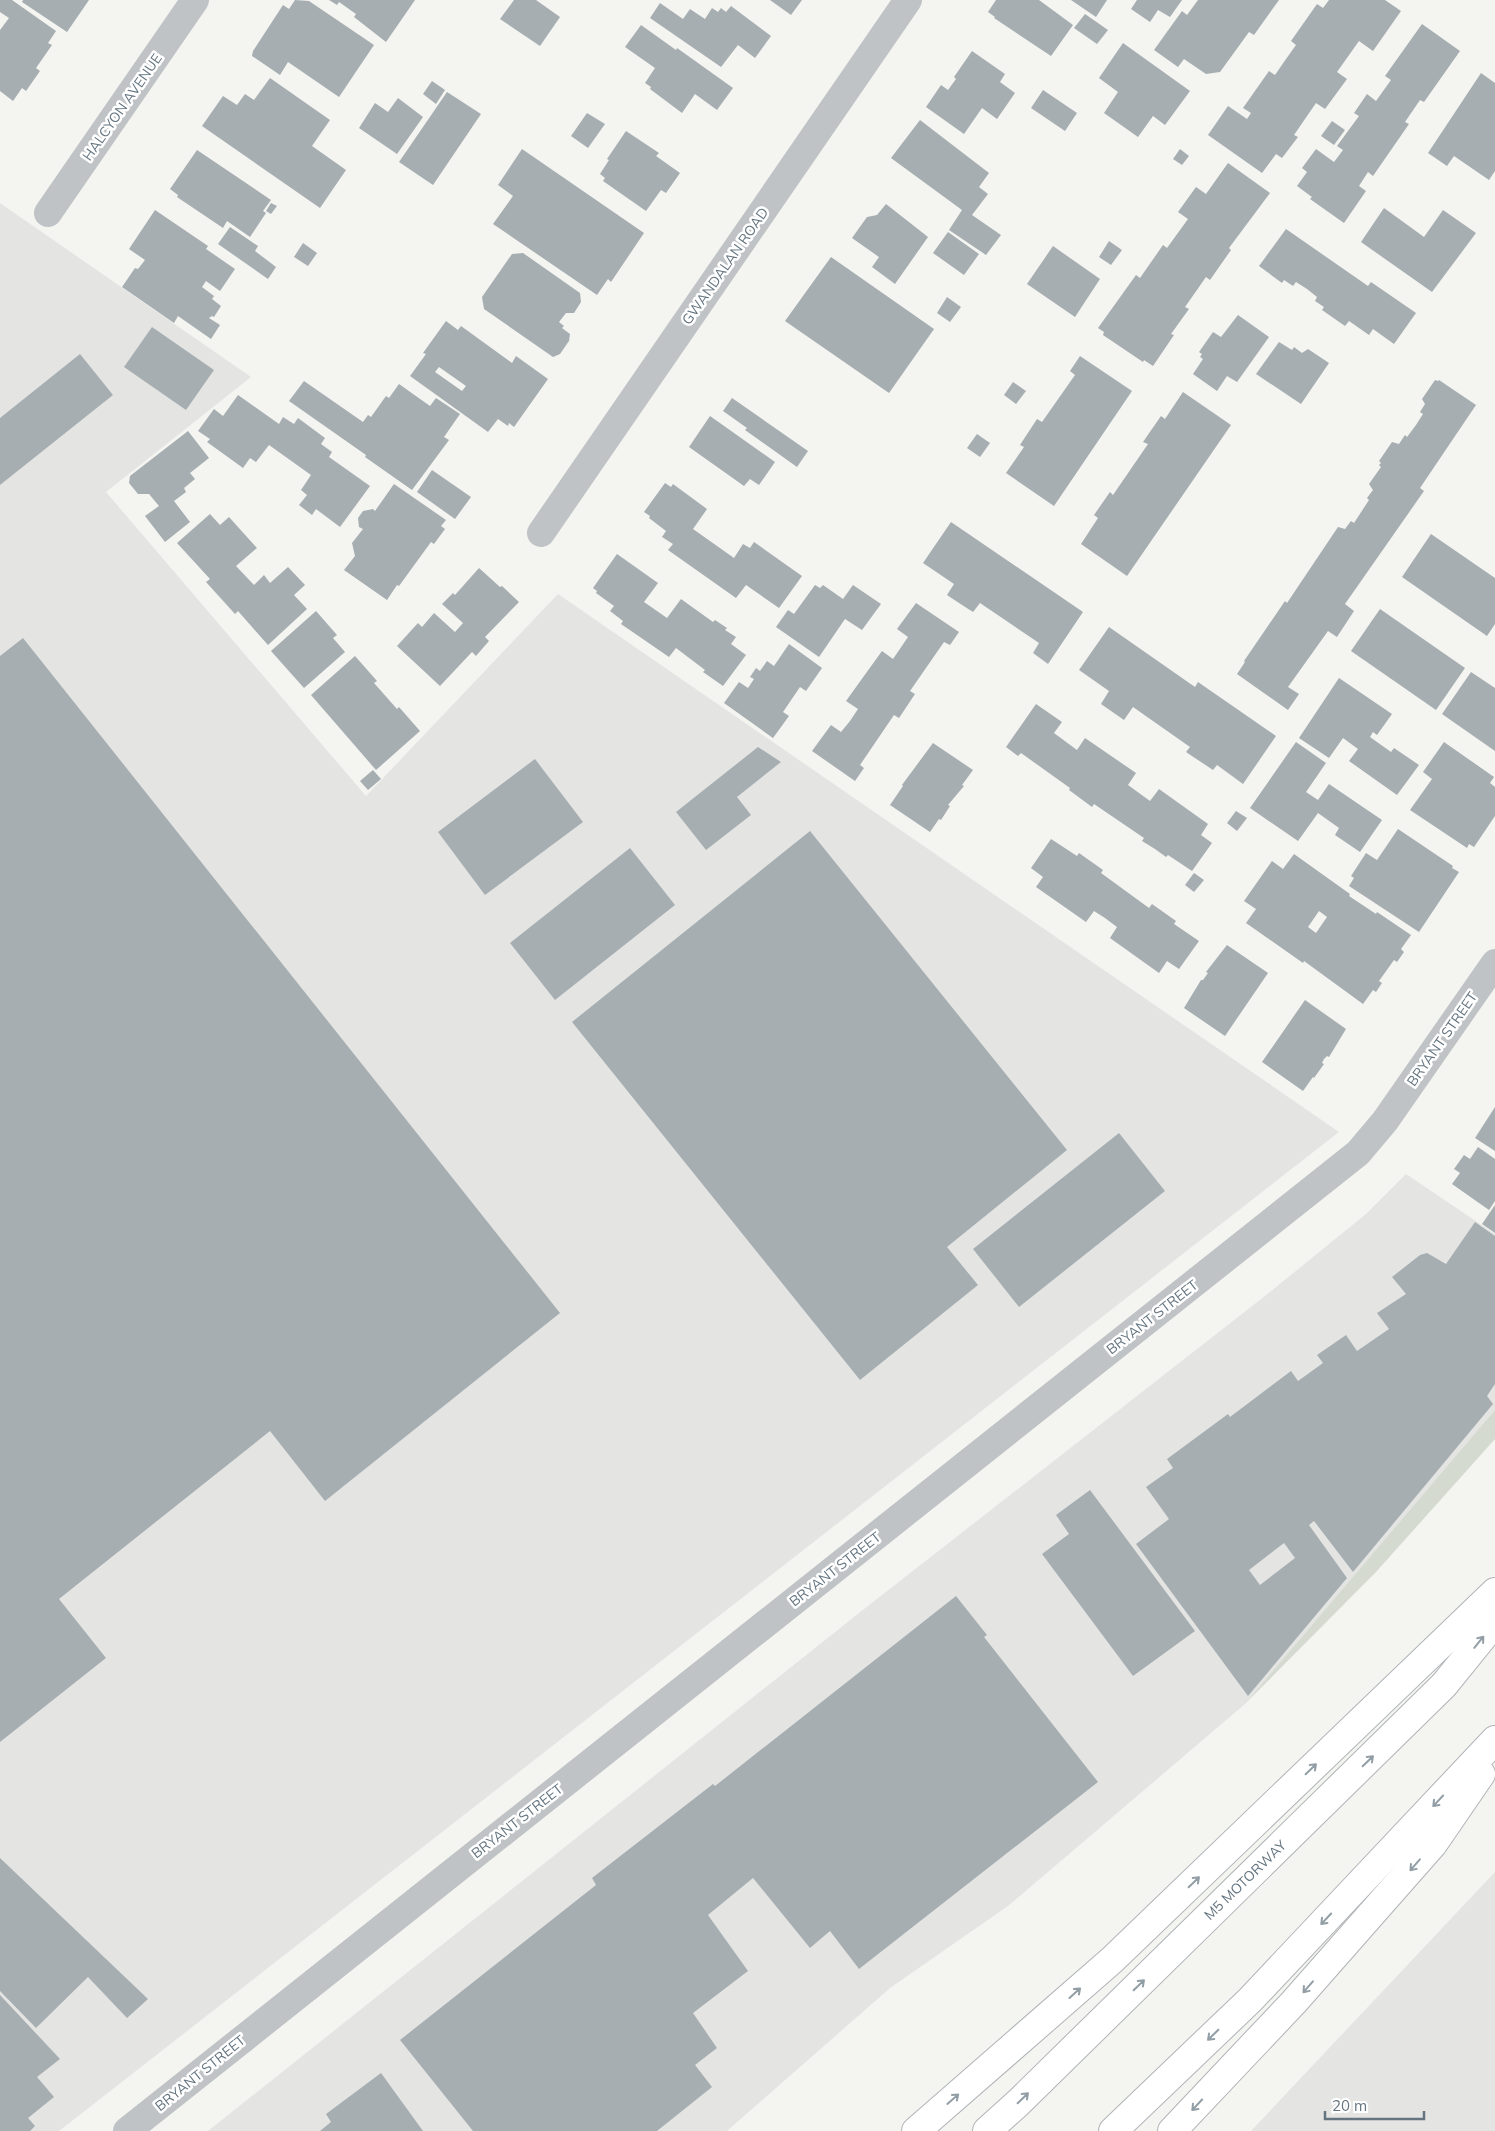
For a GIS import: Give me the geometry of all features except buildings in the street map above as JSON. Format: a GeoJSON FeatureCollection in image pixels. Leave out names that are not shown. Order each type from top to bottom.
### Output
{"type":"FeatureCollection","features":[{"type":"Feature","properties":{"kind":"highway"},"geometry":{"type":"LineString","coordinates":[[916,2131],[1112,1960],[1495,1592]]}},
{"type":"Feature","properties":{"kind":"highway","name":"M5 MOTORWAY"},"geometry":{"type":"LineString","coordinates":[[987,2131],[1018,2103],[1444,1685],[1495,1622]]}},
{"type":"Feature","properties":{"kind":"highway"},"geometry":{"type":"LineString","coordinates":[[1113,2131],[1250,2000],[1495,1740]]}},
{"type":"Feature","properties":{"kind":"highway"},"geometry":{"type":"LineString","coordinates":[[1172,2131],[1294,2002],[1433,1844],[1495,1755]]}},
{"type":"Feature","properties":{"kind":"street","name":"HALCYON AVENUE"},"geometry":{"type":"LineString","coordinates":[[48,213],[195,0]]}},
{"type":"Feature","properties":{"kind":"street","name":"GWANDALAN ROAD"},"geometry":{"type":"LineString","coordinates":[[541,533],[908,0]]}},
{"type":"Feature","properties":{"kind":"street","name":"BRYANT STREET"},"geometry":{"type":"LineString","coordinates":[[127,2131],[1358,1153],[1385,1121],[1495,963]]}},
{"type":"Feature","properties":{"kind":"shaded area"},"geometry":{"type":"Polygon","coordinates":[[[0,203],[251,377],[106,492],[366,796],[558,594],[1339,1132],[59,2131],[0,2131],[0,203]]]}},
{"type":"Feature","properties":{"kind":"shaded area"},"geometry":{"type":"Polygon","coordinates":[[[1406,1174],[1495,1234],[1495,1410],[1351,1584],[1245,1704],[1008,1906],[890,1988],[727,2131],[208,2131],[859,1613],[1270,1292],[1366,1214],[1406,1174]]]}},
{"type":"Feature","properties":{"kind":"shaded area"},"geometry":{"type":"Polygon","coordinates":[[[1495,1410],[1495,1439],[1376,1572],[1245,1704],[1495,1410]]]}},
{"type":"Feature","properties":{"kind":"shaded area"},"geometry":{"type":"Polygon","coordinates":[[[1495,1872],[1495,2131],[1251,2131],[1495,1872]]]}}]}
